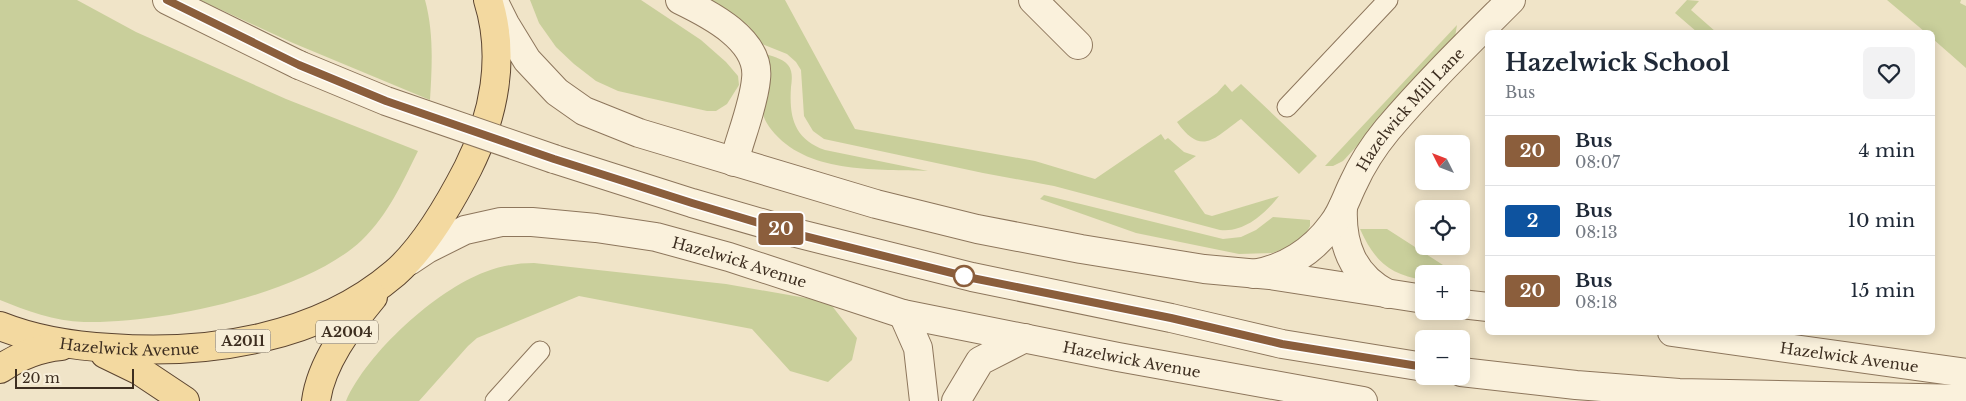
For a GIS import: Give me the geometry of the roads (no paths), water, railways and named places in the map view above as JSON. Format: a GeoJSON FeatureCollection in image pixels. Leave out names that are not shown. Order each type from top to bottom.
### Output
{"type":"FeatureCollection","features":[{"type":"Feature","properties":{"kind":"main road","name":"Hazelwick Avenue"},"geometry":{"type":"LineString","coordinates":[[0,326],[27,335],[76,345],[152,351],[213,347],[240,342],[310,323],[369,293],[399,269],[452,197],[475,153],[494,95],[497,49],[494,21],[488,0]]}},
{"type":"Feature","properties":{"kind":"main road","name":"A2004"},"geometry":{"type":"LineString","coordinates":[[316,401],[322,376],[334,353],[359,315],[399,269]]}},
{"type":"Feature","properties":{"kind":"main road","name":"A2011"},"geometry":{"type":"LineString","coordinates":[[0,369],[18,357],[40,349],[76,345]]}},
{"type":"Feature","properties":{"kind":"main road"},"geometry":{"type":"LineString","coordinates":[[76,345],[126,364],[185,401]]}},
{"type":"Feature","properties":{"kind":"street"},"geometry":{"type":"LineString","coordinates":[[167,0],[299,65],[386,101],[554,159],[796,234],[972,278],[1171,318],[1282,344],[1415,366]]}},
{"type":"Feature","properties":{"kind":"street"},"geometry":{"type":"LineString","coordinates":[[493,0],[527,60],[543,78],[569,102],[614,124],[876,204],[977,229],[1176,265],[1415,297]]}},
{"type":"Feature","properties":{"kind":"street"},"geometry":{"type":"LineString","coordinates":[[680,0],[708,14],[734,32],[746,47],[753,60],[756,80],[734,162]]}},
{"type":"Feature","properties":{"kind":"street"},"geometry":{"type":"LineString","coordinates":[[1033,0],[1078,45]]}},
{"type":"Feature","properties":{"kind":"street","name":"Hazelwick Mill Lane"},"geometry":{"type":"LineString","coordinates":[[1253,274],[1278,268],[1304,253],[1319,240],[1344,207],[1362,164],[1373,148],[1436,77],[1495,5]]}},
{"type":"Feature","properties":{"kind":"street","name":"Hazelwick Mill Lane"},"geometry":{"type":"LineString","coordinates":[[1344,207],[1345,239],[1352,259],[1368,280],[1388,294]]}},
{"type":"Feature","properties":{"kind":"street","name":"Hazelwick Avenue"},"geometry":{"type":"LineString","coordinates":[[399,269],[448,238],[465,230],[485,225],[514,221],[596,228],[656,237],[729,257],[903,314],[1118,357],[1363,401]]}},
{"type":"Feature","properties":{"kind":"street"},"geometry":{"type":"LineString","coordinates":[[1470,305],[1485,307]]}},
{"type":"Feature","properties":{"kind":"street"},"geometry":{"type":"LineString","coordinates":[[903,314],[918,348],[924,401]]}},
{"type":"Feature","properties":{"kind":"street","name":"Hazelwick Avenue"},"geometry":{"type":"LineString","coordinates":[[1694,335],[1966,373]]}},
{"type":"Feature","properties":{"kind":"street"},"geometry":{"type":"LineString","coordinates":[[956,401],[980,361],[1025,338]]}},
{"type":"Feature","properties":{"kind":"street","name":"Hazelwick Avenue"},"geometry":{"type":"LineString","coordinates":[[1470,373],[1576,385],[1679,393],[1966,399]]}},
{"type":"Feature","properties":{"kind":"lane"},"geometry":{"type":"LineString","coordinates":[[1287,107],[1388,0]]}},
{"type":"Feature","properties":{"kind":"lane"},"geometry":{"type":"LineString","coordinates":[[495,401],[540,351]]}}]}
